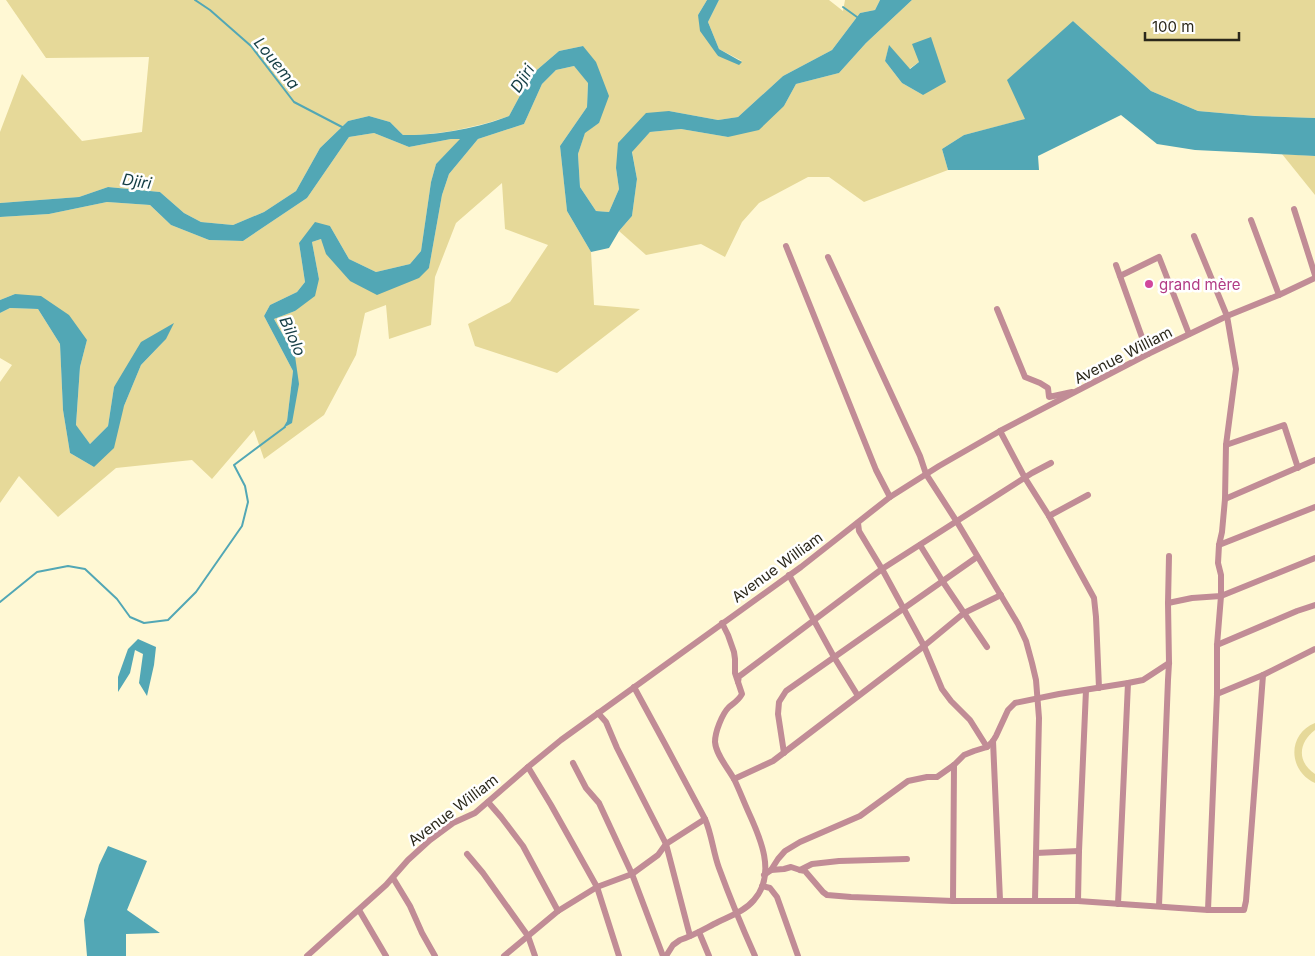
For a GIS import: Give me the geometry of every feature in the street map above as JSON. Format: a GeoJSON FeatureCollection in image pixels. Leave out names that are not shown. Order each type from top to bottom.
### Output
{"type":"FeatureCollection","features":[{"type":"Feature","properties":{"kind":"street"},"geometry":{"type":"LineString","coordinates":[[1294,209],[1315,276]]}},
{"type":"Feature","properties":{"kind":"street"},"geometry":{"type":"LineString","coordinates":[[1251,220],[1279,295]]}},
{"type":"Feature","properties":{"kind":"street"},"geometry":{"type":"LineString","coordinates":[[1194,236],[1227,316],[1236,369],[1226,445],[1222,532],[1218,563],[1221,575],[1221,596],[1217,646],[1217,694],[1208,910]]}},
{"type":"Feature","properties":{"kind":"street"},"geometry":{"type":"LineString","coordinates":[[786,246],[876,470],[890,497]]}},
{"type":"Feature","properties":{"kind":"street"},"geometry":{"type":"LineString","coordinates":[[828,257],[920,456],[926,474],[1001,594],[1026,642],[1038,698],[1039,718],[1035,900]]}},
{"type":"Feature","properties":{"kind":"street"},"geometry":{"type":"LineString","coordinates":[[1120,276],[1158,257],[1189,334]]}},
{"type":"Feature","properties":{"kind":"street"},"geometry":{"type":"LineString","coordinates":[[1116,265],[1148,354]]}},
{"type":"Feature","properties":{"kind":"street","name":"Avenue William"},"geometry":{"type":"LineString","coordinates":[[307,956],[360,910],[430,840],[453,823],[475,813],[528,767],[598,713],[789,575],[890,497],[1000,431],[1148,354],[1227,316],[1279,295],[1315,276]]}},
{"type":"Feature","properties":{"kind":"street"},"geometry":{"type":"LineString","coordinates":[[997,309],[1025,377],[1040,382],[1048,388],[1049,396],[1078,391]]}},
{"type":"Feature","properties":{"kind":"street"},"geometry":{"type":"LineString","coordinates":[[1226,445],[1284,425],[1298,468]]}},
{"type":"Feature","properties":{"kind":"street"},"geometry":{"type":"LineString","coordinates":[[1000,431],[1094,598],[1098,688]]}},
{"type":"Feature","properties":{"kind":"street"},"geometry":{"type":"LineString","coordinates":[[1224,498],[1315,460]]}},
{"type":"Feature","properties":{"kind":"street"},"geometry":{"type":"LineString","coordinates":[[738,684],[741,674],[882,569],[1051,463]]}},
{"type":"Feature","properties":{"kind":"street"},"geometry":{"type":"LineString","coordinates":[[1049,516],[1088,495]]}},
{"type":"Feature","properties":{"kind":"street"},"geometry":{"type":"LineString","coordinates":[[1219,545],[1315,507]]}},
{"type":"Feature","properties":{"kind":"street"},"geometry":{"type":"LineString","coordinates":[[858,523],[859,531],[924,646],[942,689],[970,720],[986,747]]}},
{"type":"Feature","properties":{"kind":"street"},"geometry":{"type":"LineString","coordinates":[[920,545],[987,647]]}},
{"type":"Feature","properties":{"kind":"street"},"geometry":{"type":"LineString","coordinates":[[1159,906],[1169,663],[1169,556]]}},
{"type":"Feature","properties":{"kind":"street"},"geometry":{"type":"LineString","coordinates":[[784,753],[778,714],[779,702],[786,691],[977,557]]}},
{"type":"Feature","properties":{"kind":"street"},"geometry":{"type":"LineString","coordinates":[[1168,603],[1192,598],[1221,596],[1315,558]]}},
{"type":"Feature","properties":{"kind":"street"},"geometry":{"type":"LineString","coordinates":[[789,575],[834,657],[858,696]]}},
{"type":"Feature","properties":{"kind":"street"},"geometry":{"type":"LineString","coordinates":[[734,779],[767,764],[784,753],[964,613],[1001,594]]}},
{"type":"Feature","properties":{"kind":"street"},"geometry":{"type":"LineString","coordinates":[[1217,646],[1315,605]]}},
{"type":"Feature","properties":{"kind":"street"},"geometry":{"type":"LineString","coordinates":[[573,763],[586,788],[599,803],[632,874],[664,956],[680,940],[736,913],[755,899],[762,886],[764,875],[765,861],[763,848],[734,779],[719,754],[715,743],[722,718],[728,709],[742,696],[735,672],[734,652],[722,623]]}},
{"type":"Feature","properties":{"kind":"street"},"geometry":{"type":"LineString","coordinates":[[1217,694],[1262,675],[1315,648]]}},
{"type":"Feature","properties":{"kind":"street"},"geometry":{"type":"LineString","coordinates":[[764,875],[771,870],[785,851],[800,842],[860,816],[908,781],[938,776],[964,755],[986,747],[993,741],[1003,718],[1015,703],[1143,680],[1169,663]]}},
{"type":"Feature","properties":{"kind":"street"},"geometry":{"type":"LineString","coordinates":[[771,870],[791,867],[805,871],[822,892],[827,895],[953,901],[1078,901],[1242,911],[1246,908],[1262,675]]}},
{"type":"Feature","properties":{"kind":"street"},"geometry":{"type":"LineString","coordinates":[[1118,904],[1128,683]]}},
{"type":"Feature","properties":{"kind":"street"},"geometry":{"type":"LineString","coordinates":[[634,687],[705,819],[719,868],[755,956]]}},
{"type":"Feature","properties":{"kind":"street"},"geometry":{"type":"LineString","coordinates":[[1078,901],[1086,690]]}},
{"type":"Feature","properties":{"kind":"street"},"geometry":{"type":"LineString","coordinates":[[598,713],[606,722],[617,748],[666,844],[690,936]]}},
{"type":"Feature","properties":{"kind":"street"},"geometry":{"type":"LineString","coordinates":[[993,741],[1000,900]]}},
{"type":"Feature","properties":{"kind":"street"},"geometry":{"type":"LineString","coordinates":[[953,901],[954,765]]}},
{"type":"Feature","properties":{"kind":"street"},"geometry":{"type":"LineString","coordinates":[[528,767],[597,886],[618,956]]}},
{"type":"Feature","properties":{"kind":"street"},"geometry":{"type":"LineString","coordinates":[[488,802],[523,846],[558,912]]}},
{"type":"Feature","properties":{"kind":"street"},"geometry":{"type":"LineString","coordinates":[[504,956],[558,912],[597,886],[632,874],[658,855],[666,844],[705,819]]}},
{"type":"Feature","properties":{"kind":"street"},"geometry":{"type":"LineString","coordinates":[[1036,853],[1079,851]]}},
{"type":"Feature","properties":{"kind":"street"},"geometry":{"type":"LineString","coordinates":[[467,854],[528,936],[535,956]]}},
{"type":"Feature","properties":{"kind":"street"},"geometry":{"type":"LineString","coordinates":[[800,870],[812,864],[839,861],[907,859]]}},
{"type":"Feature","properties":{"kind":"street"},"geometry":{"type":"LineString","coordinates":[[393,878],[410,906],[422,934],[435,956]]}},
{"type":"Feature","properties":{"kind":"street"},"geometry":{"type":"LineString","coordinates":[[762,886],[770,888],[777,897],[798,956]]}},
{"type":"Feature","properties":{"kind":"street"},"geometry":{"type":"LineString","coordinates":[[360,910],[386,956]]}},
{"type":"Feature","properties":{"kind":"street"},"geometry":{"type":"LineString","coordinates":[[699,932],[708,956]]}},
{"type":"Feature","properties":{"kind":"shaded area"},"geometry":{"type":"Polygon","coordinates":[[[6,0],[707,0],[698,15],[718,56],[742,61],[719,49],[708,22],[719,0],[829,0],[843,11],[845,0],[880,0],[875,10],[860,13],[832,50],[783,76],[738,117],[718,120],[669,111],[616,168],[619,189],[609,212],[596,211],[580,187],[578,154],[585,132],[599,123],[583,46],[559,51],[531,75],[509,116],[497,120],[457,130],[416,135],[403,135],[390,122],[369,116],[348,121],[320,148],[296,191],[264,212],[233,225],[201,222],[184,213],[160,192],[108,187],[79,197],[0,203],[0,132],[22,74],[82,141],[142,132],[149,57],[46,58],[6,0]]]}},
{"type":"Feature","properties":{"kind":"shaded area"},"geometry":{"type":"Polygon","coordinates":[[[912,0],[1315,0],[1315,118],[1255,116],[1198,111],[1151,91],[1073,21],[1026,119],[964,135],[942,149],[948,170],[864,202],[829,177],[808,177],[759,203],[742,222],[725,257],[701,244],[646,255],[619,231],[632,216],[637,179],[632,151],[650,132],[681,129],[728,137],[784,106],[796,84],[839,73],[866,43],[912,0]],[[889,46],[885,61],[902,83],[923,95],[919,62],[909,69],[889,46]]]}},
{"type":"Feature","properties":{"kind":"shaded area"},"geometry":{"type":"Polygon","coordinates":[[[574,66],[588,82],[587,107],[560,146],[567,211],[591,252],[594,305],[640,309],[557,373],[475,346],[468,324],[510,302],[548,245],[505,229],[502,183],[456,223],[435,277],[431,325],[389,339],[386,305],[365,313],[356,355],[324,415],[264,459],[254,430],[212,479],[192,460],[116,468],[58,517],[19,476],[0,503],[0,382],[12,365],[0,358],[0,313],[10,308],[38,309],[60,344],[63,410],[70,453],[94,467],[124,406],[141,365],[166,339],[114,387],[108,426],[90,444],[76,426],[80,367],[87,340],[15,294],[0,300],[0,217],[49,214],[107,202],[150,205],[171,225],[209,240],[243,241],[307,198],[349,137],[374,133],[409,147],[451,139],[461,139],[436,164],[431,182],[421,251],[410,264],[376,272],[349,259],[330,226],[299,243],[305,282],[297,292],[270,305],[264,316],[293,371],[287,421],[284,427],[292,422],[295,356],[274,319],[295,311],[319,279],[312,242],[321,239],[350,281],[429,268],[442,195],[449,174],[478,139],[524,124],[542,84],[556,70],[574,66]]]}},
{"type":"Feature","properties":{"kind":"shaded area"},"geometry":{"type":"Polygon","coordinates":[[[1282,154],[1315,156],[1315,195],[1282,154]]]}},
{"type":"Feature","properties":{"kind":"shaded area"},"geometry":{"type":"Polygon","coordinates":[[[1315,723],[1315,730],[1305,741],[1302,752],[1305,764],[1315,774],[1315,783],[1300,770],[1294,753],[1299,735],[1315,723]]]}},
{"type":"Feature","properties":{"kind":"water"},"geometry":{"type":"Polygon","coordinates":[[[707,0],[719,0],[708,22],[719,49],[742,62],[739,65],[718,56],[700,31],[698,15],[707,0]]]}},
{"type":"Feature","properties":{"kind":"water"},"geometry":{"type":"Polygon","coordinates":[[[880,0],[912,0],[866,43],[839,73],[796,84],[784,106],[759,130],[728,137],[681,129],[650,132],[632,152],[637,179],[632,216],[619,231],[609,248],[591,252],[567,211],[560,146],[587,107],[588,83],[574,66],[556,70],[542,84],[524,124],[478,139],[449,174],[442,195],[429,268],[419,278],[377,295],[350,281],[326,254],[321,239],[312,242],[319,279],[315,296],[295,311],[274,319],[295,356],[299,384],[292,423],[283,428],[287,421],[293,371],[264,316],[270,305],[297,292],[305,282],[299,243],[315,222],[330,226],[349,259],[376,272],[410,264],[421,251],[431,182],[436,164],[460,139],[409,147],[374,133],[349,137],[307,198],[243,241],[209,240],[171,225],[150,205],[107,202],[49,214],[0,217],[0,203],[79,197],[108,187],[160,192],[184,213],[201,222],[233,225],[264,212],[296,191],[320,148],[348,121],[369,116],[390,122],[403,135],[416,135],[457,130],[497,120],[509,116],[531,75],[559,51],[583,46],[596,62],[609,96],[599,123],[585,133],[578,154],[580,187],[596,211],[609,212],[619,189],[616,168],[618,143],[646,113],[669,111],[718,120],[738,117],[783,76],[832,50],[860,13],[875,10],[880,0]]]}},
{"type":"Feature","properties":{"kind":"water"},"geometry":{"type":"Polygon","coordinates":[[[1073,21],[1151,91],[1198,111],[1255,116],[1315,118],[1315,156],[1195,150],[1157,144],[1121,115],[1038,156],[1039,170],[948,170],[942,149],[964,135],[1025,119],[1007,80],[1073,21]]]}},
{"type":"Feature","properties":{"kind":"water"},"geometry":{"type":"Polygon","coordinates":[[[931,37],[946,82],[923,95],[902,83],[885,61],[889,45],[910,69],[919,62],[912,44],[931,37]]]}},
{"type":"Feature","properties":{"kind":"water"},"geometry":{"type":"Polygon","coordinates":[[[15,294],[41,296],[69,315],[87,340],[80,367],[76,425],[90,444],[108,426],[114,387],[141,342],[174,323],[166,339],[141,365],[124,406],[114,448],[94,467],[70,453],[63,410],[60,344],[38,309],[10,308],[0,313],[0,300],[15,294]]]}},
{"type":"Feature","properties":{"kind":"water"},"geometry":{"type":"Polygon","coordinates":[[[138,639],[156,647],[147,696],[139,683],[143,654],[135,650],[130,673],[118,692],[118,677],[128,649],[138,639]]]}},
{"type":"Feature","properties":{"kind":"water"},"geometry":{"type":"Polygon","coordinates":[[[108,846],[147,861],[127,910],[160,933],[126,934],[126,956],[87,956],[84,920],[99,865],[108,846]]]}},
{"type":"Feature","properties":{"kind":"waterway","name":"Louema"},"geometry":{"type":"LineString","coordinates":[[195,0],[210,10],[251,46],[294,102],[342,127]]}},
{"type":"Feature","properties":{"kind":"waterway"},"geometry":{"type":"LineString","coordinates":[[843,7],[857,17]]}},
{"type":"Feature","properties":{"kind":"waterway","name":"Bilolo"},"geometry":{"type":"LineString","coordinates":[[0,602],[37,572],[68,566],[85,569],[117,599],[130,617],[144,623],[168,620],[196,592],[242,526],[248,502],[245,486],[234,465],[285,427]]}},
{"type":"Feature","properties":{"kind":"place","name":"grand mère"},"geometry":{"type":"Point","coordinates":[1149,284]}},
{"type":"Feature","properties":{"kind":"water label","name":"Djiri"},"geometry":{"type":"Point","coordinates":[522,78]}},
{"type":"Feature","properties":{"kind":"water label","name":"Djiri"},"geometry":{"type":"Point","coordinates":[137,181]}}]}
